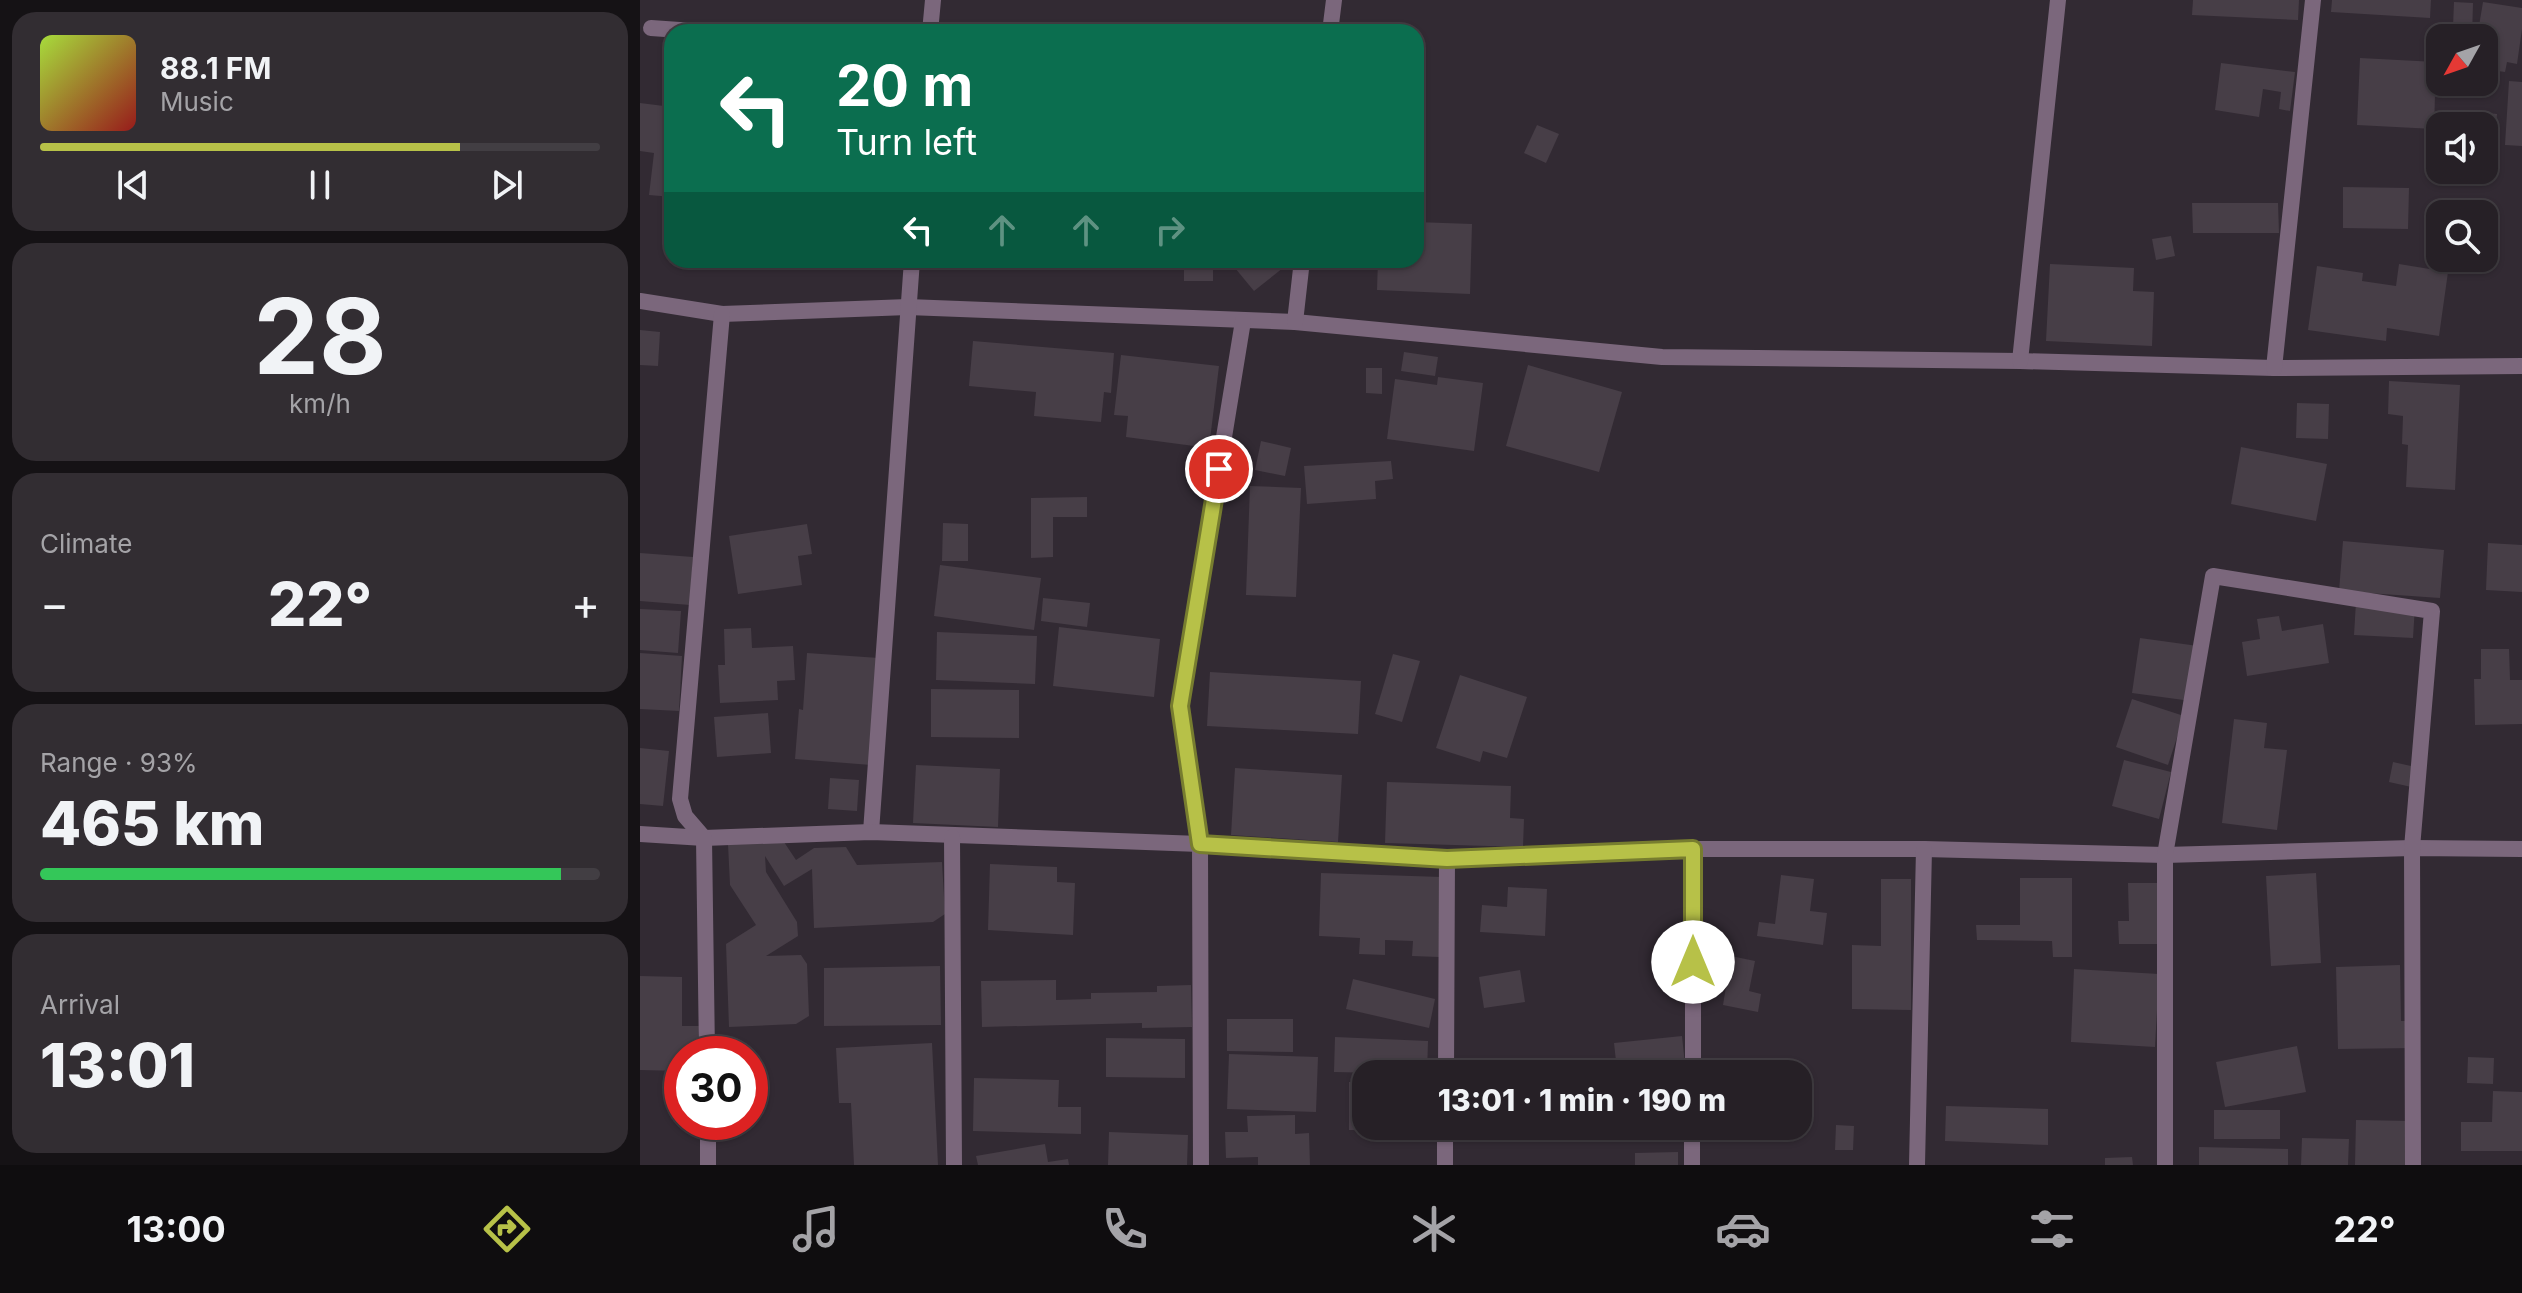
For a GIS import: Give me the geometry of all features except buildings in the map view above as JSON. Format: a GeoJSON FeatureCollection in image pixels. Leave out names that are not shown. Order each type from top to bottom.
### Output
{"type":"FeatureCollection","features":[{"type":"Feature","properties":{"kind":"street"},"geometry":{"type":"LineString","coordinates":[[931,24],[933,0]]}},
{"type":"Feature","properties":{"kind":"street"},"geometry":{"type":"LineString","coordinates":[[1331,24],[1334,0]]}},
{"type":"Feature","properties":{"kind":"street"},"geometry":{"type":"LineString","coordinates":[[2020,361],[2058,0]]}},
{"type":"Feature","properties":{"kind":"street"},"geometry":{"type":"LineString","coordinates":[[2274,368],[2313,0]]}},
{"type":"Feature","properties":{"kind":"street"},"geometry":{"type":"LineString","coordinates":[[651,28],[664,29]]}},
{"type":"Feature","properties":{"kind":"street"},"geometry":{"type":"LineString","coordinates":[[871,832],[911,268]]}},
{"type":"Feature","properties":{"kind":"street"},"geometry":{"type":"LineString","coordinates":[[1295,322],[1301,268]]}},
{"type":"Feature","properties":{"kind":"street"},"geometry":{"type":"LineString","coordinates":[[640,301],[722,314],[908,307],[1295,322],[1662,357],[2020,361],[2274,368],[2522,366]]}},
{"type":"Feature","properties":{"kind":"street"},"geometry":{"type":"LineString","coordinates":[[707,1036],[704,838],[685,816],[680,799],[722,314]]}},
{"type":"Feature","properties":{"kind":"street"},"geometry":{"type":"LineString","coordinates":[[1201,1165],[1200,844],[1180,706],[1243,321]]}},
{"type":"Feature","properties":{"kind":"street"},"geometry":{"type":"LineString","coordinates":[[2165,1165],[2165,855],[2213,576],[2432,611],[2412,848],[2413,1165]]}},
{"type":"Feature","properties":{"kind":"street"},"geometry":{"type":"LineString","coordinates":[[640,834],[704,838],[871,832],[1200,844],[1447,859],[1693,849],[1924,849],[2165,855],[2412,848],[2522,849]]}},
{"type":"Feature","properties":{"kind":"street"},"geometry":{"type":"LineString","coordinates":[[952,837],[954,1165]]}},
{"type":"Feature","properties":{"kind":"street"},"geometry":{"type":"LineString","coordinates":[[1693,849],[1693,1060]]}},
{"type":"Feature","properties":{"kind":"street"},"geometry":{"type":"LineString","coordinates":[[1917,1165],[1924,849]]}},
{"type":"Feature","properties":{"kind":"street"},"geometry":{"type":"LineString","coordinates":[[1446,1060],[1447,859]]}},
{"type":"Feature","properties":{"kind":"street"},"geometry":{"type":"LineString","coordinates":[[708,1140],[708,1165]]}},
{"type":"Feature","properties":{"kind":"street"},"geometry":{"type":"LineString","coordinates":[[1445,1140],[1445,1165]]}},
{"type":"Feature","properties":{"kind":"street"},"geometry":{"type":"LineString","coordinates":[[1692,1140],[1692,1165]]}},
{"type":"Feature","properties":{"kind":"route"},"geometry":{"type":"LineString","coordinates":[[1219,469],[1180,706],[1200,844],[1447,859],[1693,849],[1693,962]]}}]}
